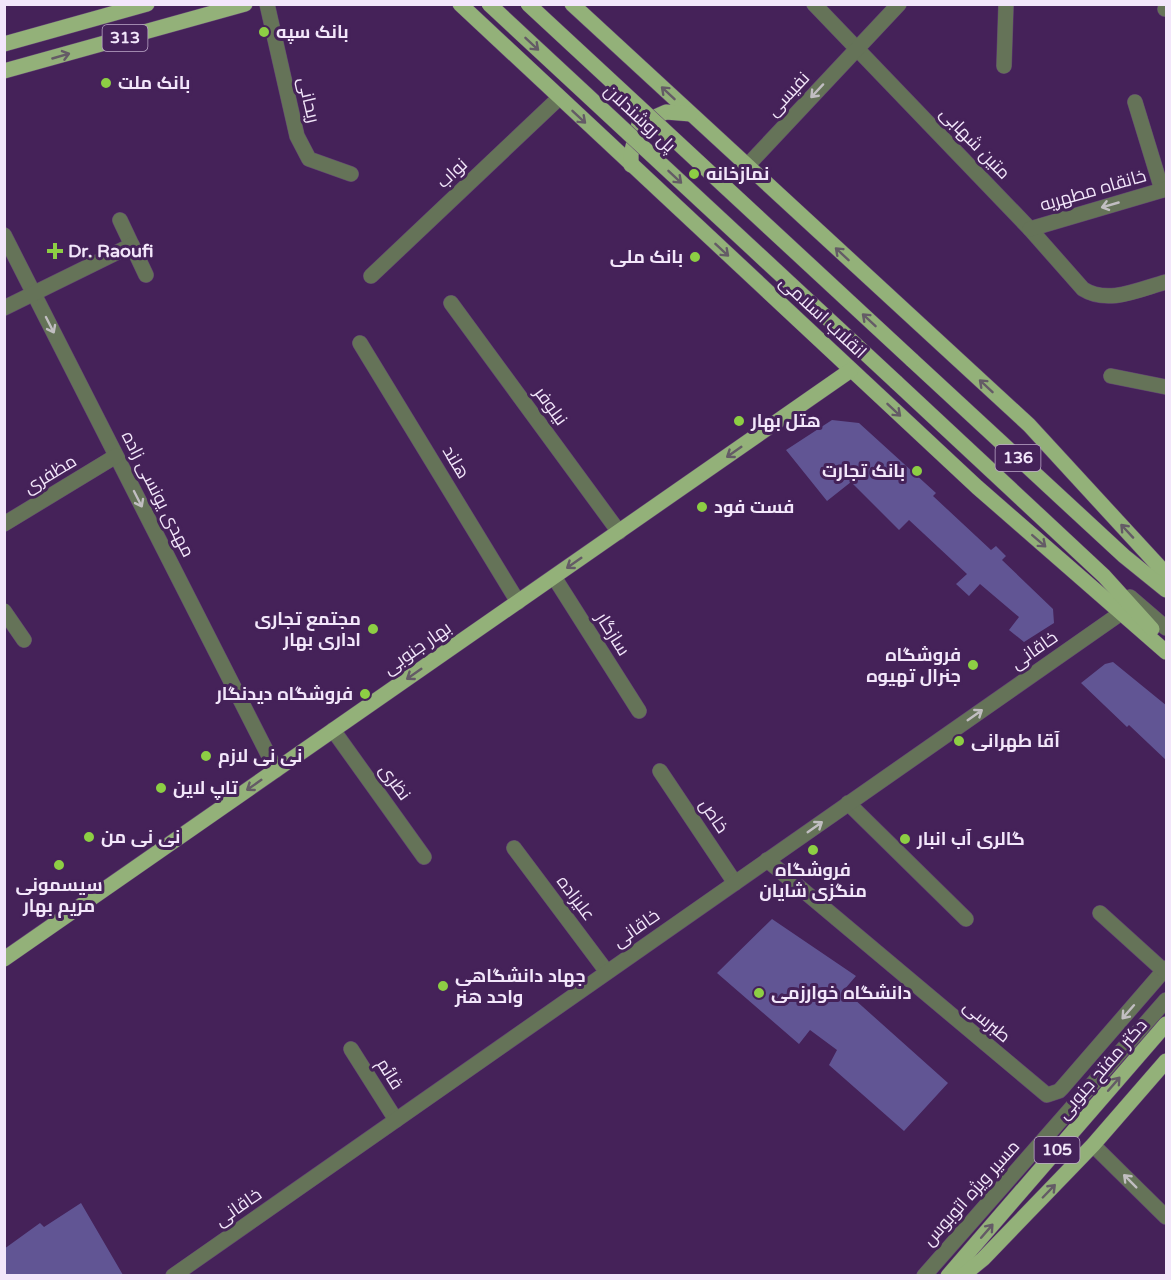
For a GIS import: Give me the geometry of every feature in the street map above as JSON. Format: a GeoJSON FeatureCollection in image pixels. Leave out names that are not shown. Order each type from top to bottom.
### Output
{"type":"FeatureCollection","features":[{"type":"Feature","properties":{"kind":"main road","name":"313"},"geometry":{"type":"LineString","coordinates":[[4,44],[147,4]]}},
{"type":"Feature","properties":{"kind":"main road","name":"313"},"geometry":{"type":"LineString","coordinates":[[4,71],[245,4]]}},
{"type":"Feature","properties":{"kind":"main road","name":"انقلاب اسلامی"},"geometry":{"type":"LineString","coordinates":[[460,4],[977,487],[1167,652]]}},
{"type":"Feature","properties":{"kind":"main road","name":"پل روشندلان"},"geometry":{"type":"LineString","coordinates":[[489,4],[1104,576]]}},
{"type":"Feature","properties":{"kind":"main road","name":"پل روشندلان"},"geometry":{"type":"LineString","coordinates":[[528,4],[1124,556]]}},
{"type":"Feature","properties":{"kind":"main road"},"geometry":{"type":"LineString","coordinates":[[572,4],[1029,425],[1167,574]]}},
{"type":"Feature","properties":{"kind":"main road"},"geometry":{"type":"LineString","coordinates":[[632,165],[631,154],[639,124],[666,112],[691,114]]}},
{"type":"Feature","properties":{"kind":"main road","name":"بهار جنوبی"},"geometry":{"type":"LineString","coordinates":[[4,959],[851,370]]}},
{"type":"Feature","properties":{"kind":"main road","name":"136"},"geometry":{"type":"LineString","coordinates":[[1124,556],[1167,590]]}},
{"type":"Feature","properties":{"kind":"main road","name":"136"},"geometry":{"type":"LineString","coordinates":[[1104,576],[1167,645]]}},
{"type":"Feature","properties":{"kind":"main road","name":"دکتر مفتح جنوبی"},"geometry":{"type":"LineString","coordinates":[[948,1275],[1167,1024]]}},
{"type":"Feature","properties":{"kind":"main road"},"geometry":{"type":"LineString","coordinates":[[962,1275],[983,1259],[1093,1145],[1167,1061]]}},
{"type":"Feature","properties":{"kind":"street","name":"ریحانی"},"geometry":{"type":"LineString","coordinates":[[267,4],[297,136],[309,159],[351,174]]}},
{"type":"Feature","properties":{"kind":"street","name":"متین شهابی"},"geometry":{"type":"LineString","coordinates":[[814,4],[1030,229],[1083,289],[1092,294],[1112,296],[1167,282]]}},
{"type":"Feature","properties":{"kind":"street","name":"نفیسی"},"geometry":{"type":"LineString","coordinates":[[747,166],[899,4]]}},
{"type":"Feature","properties":{"kind":"street"},"geometry":{"type":"LineString","coordinates":[[1004,66],[1006,4]]}},
{"type":"Feature","properties":{"kind":"street","name":"نواب"},"geometry":{"type":"LineString","coordinates":[[371,276],[559,98]]}},
{"type":"Feature","properties":{"kind":"street"},"geometry":{"type":"LineString","coordinates":[[1135,102],[1164,189]]}},
{"type":"Feature","properties":{"kind":"street","name":"خانقاه مطهریه"},"geometry":{"type":"LineString","coordinates":[[1030,229],[1164,189]]}},
{"type":"Feature","properties":{"kind":"street"},"geometry":{"type":"LineString","coordinates":[[120,220],[146,275]]}},
{"type":"Feature","properties":{"kind":"street","name":"مهدی یونسی زاده"},"geometry":{"type":"LineString","coordinates":[[4,236],[276,770]]}},
{"type":"Feature","properties":{"kind":"street"},"geometry":{"type":"LineString","coordinates":[[4,308],[132,245]]}},
{"type":"Feature","properties":{"kind":"street","name":"نیلوفر"},"geometry":{"type":"LineString","coordinates":[[451,303],[619,532]]}},
{"type":"Feature","properties":{"kind":"street","name":"هلند"},"geometry":{"type":"LineString","coordinates":[[360,344],[518,602]]}},
{"type":"Feature","properties":{"kind":"street"},"geometry":{"type":"LineString","coordinates":[[1111,376],[1167,387]]}},
{"type":"Feature","properties":{"kind":"street","name":"مظفری"},"geometry":{"type":"LineString","coordinates":[[4,524],[116,456]]}},
{"type":"Feature","properties":{"kind":"street"},"geometry":{"type":"LineString","coordinates":[[1124,556],[1167,597]]}},
{"type":"Feature","properties":{"kind":"street"},"geometry":{"type":"LineString","coordinates":[[1104,576],[1167,628]]}},
{"type":"Feature","properties":{"kind":"street","name":"سازگار"},"geometry":{"type":"LineString","coordinates":[[554,577],[639,711]]}},
{"type":"Feature","properties":{"kind":"street"},"geometry":{"type":"LineString","coordinates":[[4,611],[24,640]]}},
{"type":"Feature","properties":{"kind":"street","name":"خاقانی"},"geometry":{"type":"LineString","coordinates":[[173,1275],[1121,613]]}},
{"type":"Feature","properties":{"kind":"street","name":"نظری"},"geometry":{"type":"LineString","coordinates":[[333,730],[424,857]]}},
{"type":"Feature","properties":{"kind":"street","name":"خاص"},"geometry":{"type":"LineString","coordinates":[[660,771],[735,883]]}},
{"type":"Feature","properties":{"kind":"street"},"geometry":{"type":"LineString","coordinates":[[848,803],[966,919]]}},
{"type":"Feature","properties":{"kind":"street","name":"علیزاده"},"geometry":{"type":"LineString","coordinates":[[514,848],[607,972]]}},
{"type":"Feature","properties":{"kind":"street","name":"طبرسی"},"geometry":{"type":"LineString","coordinates":[[767,860],[1041,1093],[1047,1095],[1062,1088],[1165,969]]}},
{"type":"Feature","properties":{"kind":"street"},"geometry":{"type":"LineString","coordinates":[[1100,914],[1165,969]]}},
{"type":"Feature","properties":{"kind":"street","name":"مسیر ویژه اتوبوس"},"geometry":{"type":"LineString","coordinates":[[924,1275],[1167,1000]]}},
{"type":"Feature","properties":{"kind":"street","name":"قائم"},"geometry":{"type":"LineString","coordinates":[[351,1049],[396,1120]]}},
{"type":"Feature","properties":{"kind":"street"},"geometry":{"type":"LineString","coordinates":[[1093,1145],[1167,1217]]}},
{"type":"Feature","properties":{"kind":"building"},"geometry":{"type":"Polygon","coordinates":[[[832,420],[859,423],[936,493],[933,496],[991,550],[996,546],[1006,556],[1002,560],[1053,609],[1054,623],[1024,642],[1009,630],[1019,617],[980,584],[969,596],[956,584],[967,574],[909,520],[899,530],[851,482],[827,501],[786,450],[832,420]]]}},
{"type":"Feature","properties":{"kind":"building"},"geometry":{"type":"Polygon","coordinates":[[[1113,662],[1167,706],[1167,761],[1081,683],[1105,664],[1113,662]]]}},
{"type":"Feature","properties":{"kind":"building"},"geometry":{"type":"Polygon","coordinates":[[[772,919],[856,976],[844,990],[948,1083],[904,1131],[829,1065],[837,1050],[810,1030],[799,1044],[717,973],[772,919]]]}},
{"type":"Feature","properties":{"kind":"building"},"geometry":{"type":"Polygon","coordinates":[[[81,1203],[123,1275],[4,1275],[4,1249],[40,1223],[44,1227],[81,1203]]]}},
{"type":"Feature","properties":{"kind":"place","name":"بانک سپه"},"geometry":{"type":"Point","coordinates":[264,32]}},
{"type":"Feature","properties":{"kind":"place","name":"بانک ملت"},"geometry":{"type":"Point","coordinates":[106,83]}},
{"type":"Feature","properties":{"kind":"place","name":"نمازخانه"},"geometry":{"type":"Point","coordinates":[694,174]}},
{"type":"Feature","properties":{"kind":"place","name":"Dr. Raoufi"},"geometry":{"type":"Point","coordinates":[55,251]}},
{"type":"Feature","properties":{"kind":"place","name":"بانک ملی"},"geometry":{"type":"Point","coordinates":[695,257]}},
{"type":"Feature","properties":{"kind":"place","name":"هتل بهار"},"geometry":{"type":"Point","coordinates":[739,421]}},
{"type":"Feature","properties":{"kind":"place","name":"بانک تجارت"},"geometry":{"type":"Point","coordinates":[917,471]}},
{"type":"Feature","properties":{"kind":"place","name":"فست فود"},"geometry":{"type":"Point","coordinates":[702,507]}},
{"type":"Feature","properties":{"kind":"place","name":"مجتمع تجاری اداری بهار"},"geometry":{"type":"Point","coordinates":[373,629]}},
{"type":"Feature","properties":{"kind":"place","name":"فروشگاه جنرال تهیوه"},"geometry":{"type":"Point","coordinates":[973,665]}},
{"type":"Feature","properties":{"kind":"place","name":"فروشگاه دیدنگار"},"geometry":{"type":"Point","coordinates":[365,694]}},
{"type":"Feature","properties":{"kind":"place","name":"آقا طهرانی"},"geometry":{"type":"Point","coordinates":[959,741]}},
{"type":"Feature","properties":{"kind":"place","name":"نی نی لازم"},"geometry":{"type":"Point","coordinates":[206,756]}},
{"type":"Feature","properties":{"kind":"place","name":"تاپ لاین"},"geometry":{"type":"Point","coordinates":[161,788]}},
{"type":"Feature","properties":{"kind":"place","name":"نی نی من"},"geometry":{"type":"Point","coordinates":[89,837]}},
{"type":"Feature","properties":{"kind":"place","name":"گالری آب انبار"},"geometry":{"type":"Point","coordinates":[905,839]}},
{"type":"Feature","properties":{"kind":"place","name":"فروشگاه منگزی شایان"},"geometry":{"type":"Point","coordinates":[813,850]}},
{"type":"Feature","properties":{"kind":"place","name":"سیسمونی مریم بهار"},"geometry":{"type":"Point","coordinates":[59,865]}},
{"type":"Feature","properties":{"kind":"place","name":"جهاد دانشگاهی واحد هنر"},"geometry":{"type":"Point","coordinates":[443,986]}},
{"type":"Feature","properties":{"kind":"place","name":"دانشگاه خوارزمی"},"geometry":{"type":"Point","coordinates":[759,993]}}]}
